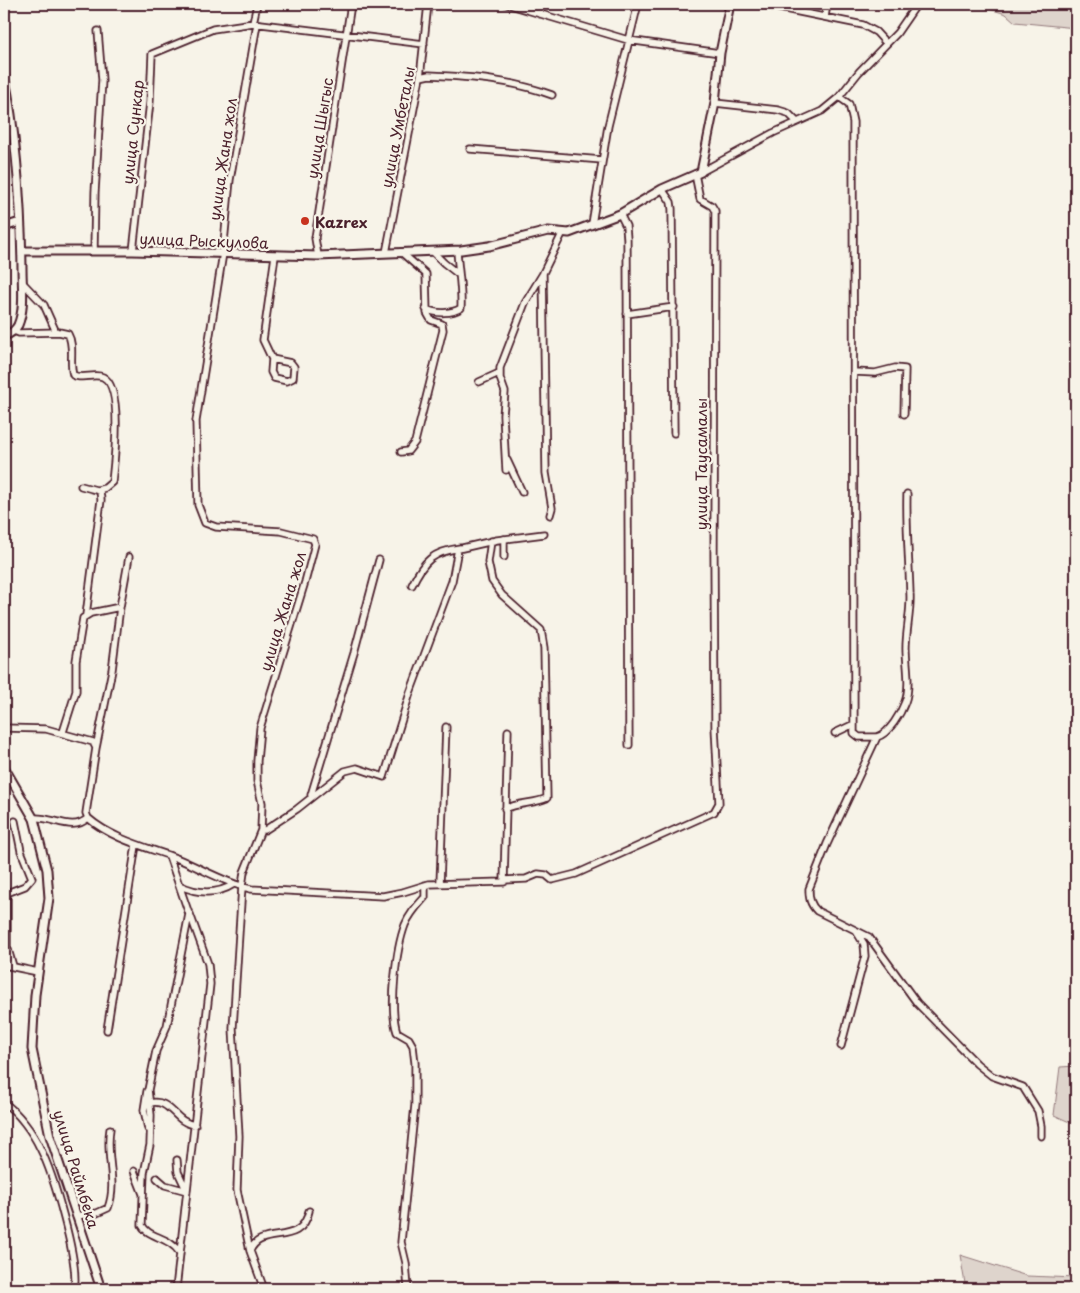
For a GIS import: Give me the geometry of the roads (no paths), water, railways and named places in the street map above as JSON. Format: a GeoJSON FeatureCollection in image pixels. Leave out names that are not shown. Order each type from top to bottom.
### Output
{"type":"FeatureCollection","features":[{"type":"Feature","properties":{"kind":"street","name":"улица Жана жол"},"geometry":{"type":"LineString","coordinates":[[257,4],[230,180],[223,253],[196,421],[195,440],[198,505],[205,523],[216,527],[282,531],[312,539],[315,544],[260,728],[257,780],[262,803],[261,830]]}},
{"type":"Feature","properties":{"kind":"street","name":"улица Шыгыс"},"geometry":{"type":"LineString","coordinates":[[318,256],[315,238],[351,4]]}},
{"type":"Feature","properties":{"kind":"street","name":"улица Умбеталы"},"geometry":{"type":"LineString","coordinates":[[386,253],[420,77],[428,4]]}},
{"type":"Feature","properties":{"kind":"street"},"geometry":{"type":"LineString","coordinates":[[507,4],[628,40],[720,53]]}},
{"type":"Feature","properties":{"kind":"street"},"geometry":{"type":"LineString","coordinates":[[540,14],[542,4]]}},
{"type":"Feature","properties":{"kind":"street"},"geometry":{"type":"LineString","coordinates":[[592,224],[602,160],[628,40],[638,4]]}},
{"type":"Feature","properties":{"kind":"street","name":"улица Таусамалы"},"geometry":{"type":"LineString","coordinates":[[504,880],[526,879],[538,874],[546,875],[552,880],[563,879],[594,867],[714,812],[719,803],[716,763],[714,555],[715,211],[712,206],[700,199],[698,173],[715,103],[720,53],[730,4]]}},
{"type":"Feature","properties":{"kind":"street"},"geometry":{"type":"LineString","coordinates":[[760,4],[863,25],[876,32],[886,43]]}},
{"type":"Feature","properties":{"kind":"street"},"geometry":{"type":"LineString","coordinates":[[825,17],[827,4]]}},
{"type":"Feature","properties":{"kind":"street"},"geometry":{"type":"LineString","coordinates":[[698,173],[822,111],[839,98],[886,43],[897,33],[917,4]]}},
{"type":"Feature","properties":{"kind":"street","name":"улица Сункар"},"geometry":{"type":"LineString","coordinates":[[133,251],[150,102],[152,54],[213,29],[255,24],[424,44]]}},
{"type":"Feature","properties":{"kind":"street"},"geometry":{"type":"LineString","coordinates":[[94,250],[95,192],[102,80],[98,32]]}},
{"type":"Feature","properties":{"kind":"street"},"geometry":{"type":"LineString","coordinates":[[4,74],[15,133],[22,251],[19,324],[14,331],[4,336]]}},
{"type":"Feature","properties":{"kind":"street"},"geometry":{"type":"LineString","coordinates":[[420,77],[429,75],[492,79],[518,83],[552,95]]}},
{"type":"Feature","properties":{"kind":"street"},"geometry":{"type":"LineString","coordinates":[[839,98],[850,104],[853,113],[855,736],[877,737],[884,735],[905,702],[907,693],[906,646],[910,594],[906,530],[907,494]]}},
{"type":"Feature","properties":{"kind":"street"},"geometry":{"type":"LineString","coordinates":[[715,103],[778,110],[788,113],[797,122]]}},
{"type":"Feature","properties":{"kind":"street"},"geometry":{"type":"LineString","coordinates":[[470,149],[602,160]]}},
{"type":"Feature","properties":{"kind":"street","name":"улица Рыскулова"},"geometry":{"type":"LineString","coordinates":[[22,251],[94,250],[318,256],[457,250],[489,246],[542,232],[569,233],[620,214],[662,189],[698,173]]}},
{"type":"Feature","properties":{"kind":"street"},"geometry":{"type":"LineString","coordinates":[[662,189],[671,202],[672,209],[674,434]]}},
{"type":"Feature","properties":{"kind":"street"},"geometry":{"type":"LineString","coordinates":[[620,214],[626,226],[627,239],[629,746]]}},
{"type":"Feature","properties":{"kind":"street"},"geometry":{"type":"LineString","coordinates":[[4,227],[20,222]]}},
{"type":"Feature","properties":{"kind":"street"},"geometry":{"type":"LineString","coordinates":[[506,470],[504,456],[505,392],[498,376],[525,303],[543,273],[563,232]]}},
{"type":"Feature","properties":{"kind":"street"},"geometry":{"type":"LineString","coordinates":[[426,309],[436,312],[448,312],[461,308],[462,284],[458,274],[457,250]]}},
{"type":"Feature","properties":{"kind":"street"},"geometry":{"type":"LineString","coordinates":[[432,251],[437,258],[458,274]]}},
{"type":"Feature","properties":{"kind":"street"},"geometry":{"type":"LineString","coordinates":[[401,252],[426,274],[426,309],[431,320],[440,323],[443,330],[415,442],[412,448],[401,452]]}},
{"type":"Feature","properties":{"kind":"street"},"geometry":{"type":"LineString","coordinates":[[272,360],[291,363],[294,367],[293,378],[287,381],[274,378],[271,372],[272,360],[266,348],[264,330],[275,256]]}},
{"type":"Feature","properties":{"kind":"street"},"geometry":{"type":"LineString","coordinates":[[543,273],[546,473],[552,508],[550,515]]}},
{"type":"Feature","properties":{"kind":"street"},"geometry":{"type":"LineString","coordinates":[[22,282],[44,305],[56,332]]}},
{"type":"Feature","properties":{"kind":"street"},"geometry":{"type":"LineString","coordinates":[[627,314],[674,307]]}},
{"type":"Feature","properties":{"kind":"street"},"geometry":{"type":"LineString","coordinates":[[14,331],[19,333],[56,332],[68,334],[71,338],[71,368],[73,375],[76,377],[103,377],[113,394],[116,439],[112,482],[104,488],[97,490],[81,486]]}},
{"type":"Feature","properties":{"kind":"street"},"geometry":{"type":"LineString","coordinates":[[855,372],[875,373],[894,368],[905,369],[904,414]]}},
{"type":"Feature","properties":{"kind":"street"},"geometry":{"type":"LineString","coordinates":[[479,382],[498,376]]}},
{"type":"Feature","properties":{"kind":"street"},"geometry":{"type":"LineString","coordinates":[[504,456],[522,492]]}},
{"type":"Feature","properties":{"kind":"street"},"geometry":{"type":"LineString","coordinates":[[62,732],[76,691],[76,661],[82,624],[86,615],[102,500],[101,494],[97,490]]}},
{"type":"Feature","properties":{"kind":"street"},"geometry":{"type":"LineString","coordinates":[[412,584],[421,566],[445,550],[491,541],[544,534]]}},
{"type":"Feature","properties":{"kind":"street"},"geometry":{"type":"LineString","coordinates":[[504,539],[504,557]]}},
{"type":"Feature","properties":{"kind":"street"},"geometry":{"type":"LineString","coordinates":[[491,541],[488,562],[492,581],[502,595],[541,630],[543,636],[548,798],[518,804],[505,809]]}},
{"type":"Feature","properties":{"kind":"street"},"geometry":{"type":"LineString","coordinates":[[264,1289],[250,1251],[237,1190],[240,1136],[233,1055],[244,872],[261,830],[277,823],[344,771],[353,768],[384,777],[410,693],[452,581],[457,552],[460,548]]}},
{"type":"Feature","properties":{"kind":"street"},"geometry":{"type":"LineString","coordinates":[[129,557],[112,670],[96,748],[86,813],[88,818],[136,845],[169,856],[192,867],[218,875],[234,884],[251,889],[383,896],[440,883],[504,882],[508,731]]}},
{"type":"Feature","properties":{"kind":"street"},"geometry":{"type":"LineString","coordinates":[[311,796],[379,560]]}},
{"type":"Feature","properties":{"kind":"street"},"geometry":{"type":"LineString","coordinates":[[86,615],[120,607]]}},
{"type":"Feature","properties":{"kind":"street"},"geometry":{"type":"LineString","coordinates":[[835,733],[854,724]]}},
{"type":"Feature","properties":{"kind":"street"},"geometry":{"type":"LineString","coordinates":[[440,883],[446,727]]}},
{"type":"Feature","properties":{"kind":"street"},"geometry":{"type":"LineString","coordinates":[[4,728],[46,729],[62,732],[93,742],[96,748]]}},
{"type":"Feature","properties":{"kind":"street"},"geometry":{"type":"LineString","coordinates":[[877,737],[827,844],[809,889],[812,906],[817,911],[869,937],[917,1004],[977,1064],[992,1076],[1023,1087],[1038,1111],[1041,1136]]}},
{"type":"Feature","properties":{"kind":"street","name":"улица Раймбека"},"geometry":{"type":"LineString","coordinates":[[4,767],[33,818],[48,870],[48,889],[35,994],[32,1049],[50,1136],[101,1289]]}},
{"type":"Feature","properties":{"kind":"street"},"geometry":{"type":"LineString","coordinates":[[33,818],[44,818],[75,826],[88,818]]}},
{"type":"Feature","properties":{"kind":"street"},"geometry":{"type":"LineString","coordinates":[[13,966],[7,946],[6,891],[25,886],[32,878],[21,851],[15,821]]}},
{"type":"Feature","properties":{"kind":"street"},"geometry":{"type":"LineString","coordinates":[[107,1030],[136,845]]}},
{"type":"Feature","properties":{"kind":"street"},"geometry":{"type":"LineString","coordinates":[[169,856],[208,964],[210,984],[176,1289]]}},
{"type":"Feature","properties":{"kind":"street"},"geometry":{"type":"LineString","coordinates":[[179,885],[208,893],[222,891],[234,884]]}},
{"type":"Feature","properties":{"kind":"street"},"geometry":{"type":"LineString","coordinates":[[408,1289],[406,1264],[401,1242],[415,1105],[415,1063],[413,1046],[409,1039],[397,1032],[394,1023],[393,1001],[398,951],[414,908],[426,897],[425,885]]}},
{"type":"Feature","properties":{"kind":"street"},"geometry":{"type":"LineString","coordinates":[[150,1133],[144,1110],[156,1051],[163,1038],[170,1012],[189,913]]}},
{"type":"Feature","properties":{"kind":"street"},"geometry":{"type":"LineString","coordinates":[[841,1046],[865,956],[864,944],[856,930]]}},
{"type":"Feature","properties":{"kind":"street"},"geometry":{"type":"LineString","coordinates":[[4,965],[38,972]]}},
{"type":"Feature","properties":{"kind":"street"},"geometry":{"type":"LineString","coordinates":[[148,1090],[150,1103],[150,1145],[144,1173],[142,1225],[144,1229],[174,1244],[180,1253]]}},
{"type":"Feature","properties":{"kind":"street"},"geometry":{"type":"LineString","coordinates":[[150,1103],[155,1102],[167,1106],[181,1121],[195,1125]]}},
{"type":"Feature","properties":{"kind":"street"},"geometry":{"type":"LineString","coordinates":[[4,1103],[14,1112],[42,1150],[54,1184],[74,1255],[76,1277],[74,1289]]}},
{"type":"Feature","properties":{"kind":"street"},"geometry":{"type":"LineString","coordinates":[[76,1216],[98,1213],[108,1208],[112,1200],[112,1176],[107,1144],[110,1129]]}},
{"type":"Feature","properties":{"kind":"street"},"geometry":{"type":"LineString","coordinates":[[177,1160],[176,1166],[187,1191]]}},
{"type":"Feature","properties":{"kind":"street"},"geometry":{"type":"LineString","coordinates":[[134,1171],[144,1196]]}},
{"type":"Feature","properties":{"kind":"street"},"geometry":{"type":"LineString","coordinates":[[157,1178],[165,1185],[187,1191]]}},
{"type":"Feature","properties":{"kind":"street"},"geometry":{"type":"LineString","coordinates":[[250,1251],[255,1242],[259,1240],[281,1236],[298,1230],[304,1225],[309,1211]]}},
{"type":"Feature","properties":{"kind":"place","name":"Kazrex"},"geometry":{"type":"Point","coordinates":[305,221]}}]}
